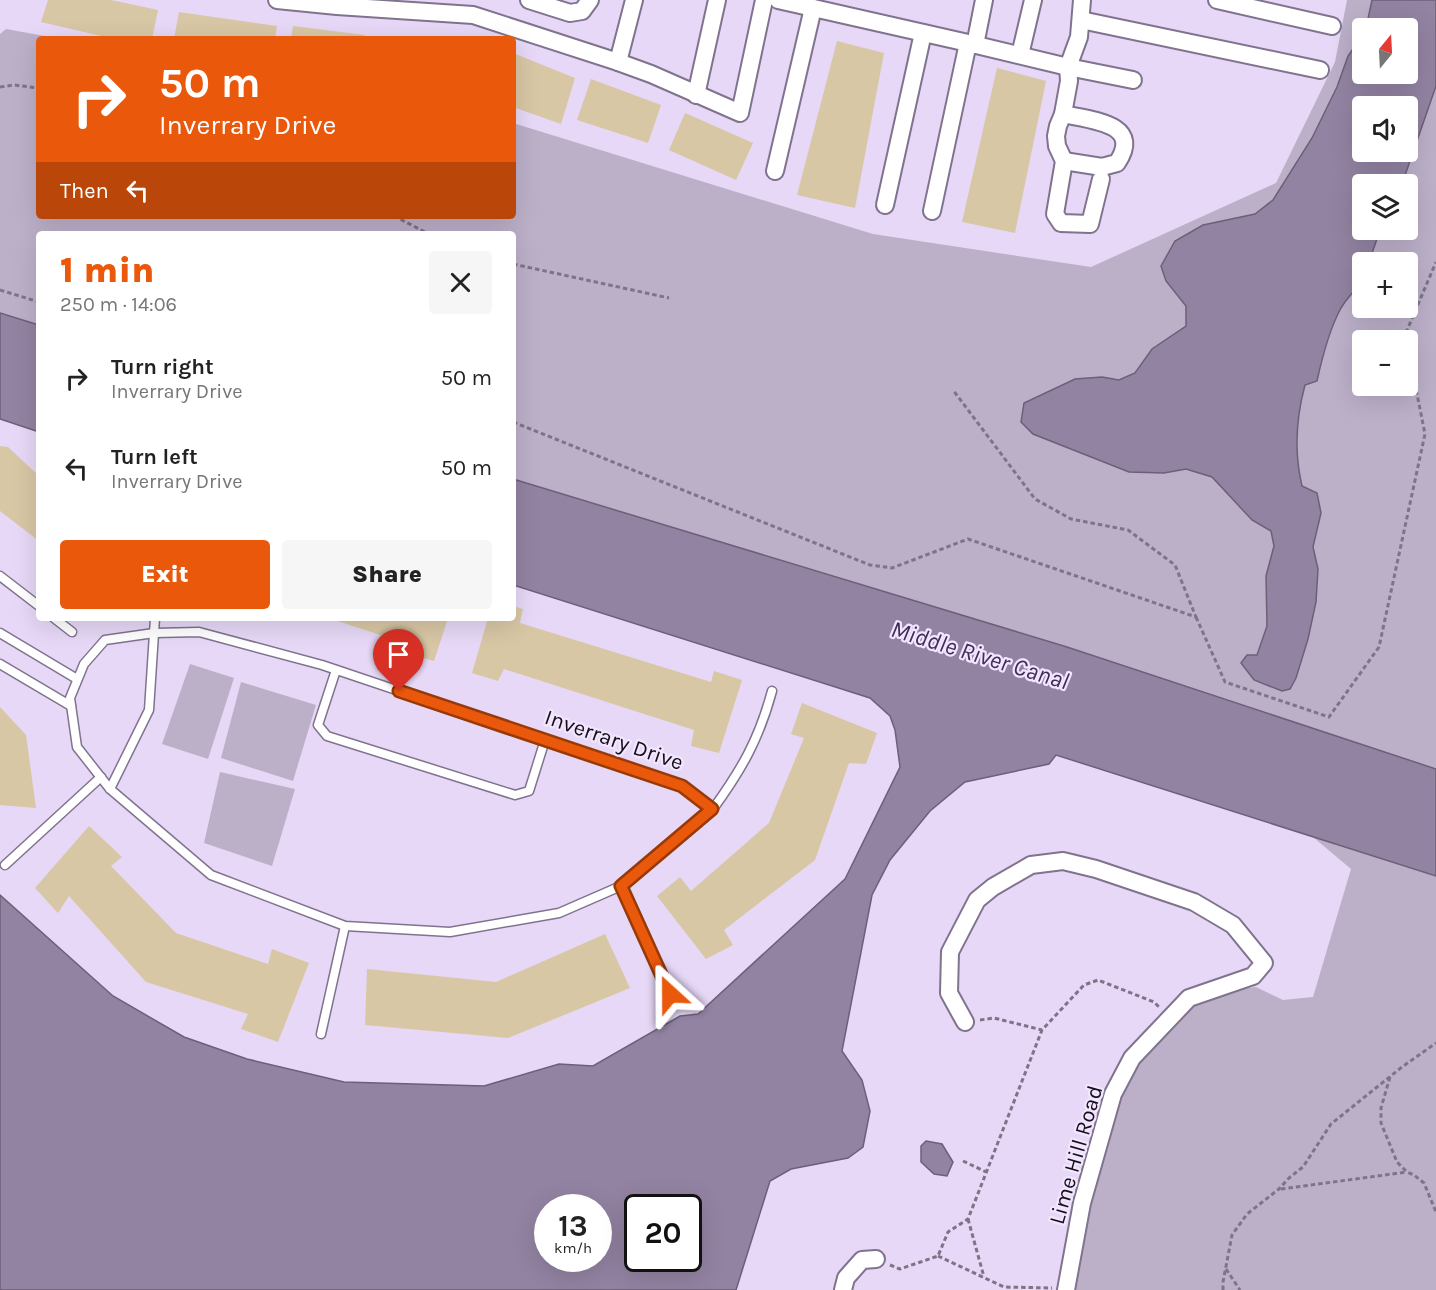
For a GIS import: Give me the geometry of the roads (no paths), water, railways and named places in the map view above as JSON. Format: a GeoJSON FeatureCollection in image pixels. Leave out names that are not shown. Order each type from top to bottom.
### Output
{"type":"FeatureCollection","features":[{"type":"Feature","properties":{"kind":"street"},"geometry":{"type":"LineString","coordinates":[[277,0],[473,15],[651,74],[740,113],[764,0]]}},
{"type":"Feature","properties":{"kind":"street"},"geometry":{"type":"LineString","coordinates":[[529,0],[570,13],[582,11],[590,0]]}},
{"type":"Feature","properties":{"kind":"street"},"geometry":{"type":"LineString","coordinates":[[618,62],[633,0]]}},
{"type":"Feature","properties":{"kind":"street"},"geometry":{"type":"LineString","coordinates":[[696,95],[717,0]]}},
{"type":"Feature","properties":{"kind":"street"},"geometry":{"type":"LineString","coordinates":[[778,0],[1133,80]]}},
{"type":"Feature","properties":{"kind":"street"},"geometry":{"type":"LineString","coordinates":[[932,211],[984,0]]}},
{"type":"Feature","properties":{"kind":"street"},"geometry":{"type":"LineString","coordinates":[[1020,55],[1033,0]]}},
{"type":"Feature","properties":{"kind":"street"},"geometry":{"type":"LineString","coordinates":[[1082,0],[1079,37],[1068,67],[1070,81],[1064,114],[1056,136],[1057,146],[1065,161],[1055,214],[1061,223],[1090,224],[1101,179]]}},
{"type":"Feature","properties":{"kind":"street"},"geometry":{"type":"LineString","coordinates":[[1217,0],[1332,26]]}},
{"type":"Feature","properties":{"kind":"street"},"geometry":{"type":"LineString","coordinates":[[775,171],[813,8]]}},
{"type":"Feature","properties":{"kind":"street"},"geometry":{"type":"LineString","coordinates":[[1081,20],[1320,70]]}},
{"type":"Feature","properties":{"kind":"street"},"geometry":{"type":"LineString","coordinates":[[885,204],[923,33]]}},
{"type":"Feature","properties":{"kind":"street"},"geometry":{"type":"LineString","coordinates":[[1064,114],[1111,124],[1119,130],[1125,147],[1117,163],[1109,166],[1065,161]]}},
{"type":"Feature","properties":{"kind":"street","name":"Lime Hill Road"},"geometry":{"type":"LineString","coordinates":[[965,1022],[950,993],[950,952],[977,900],[993,887],[1030,865],[1063,861],[1096,869],[1194,902],[1233,925],[1264,963],[1253,976],[1189,998],[1132,1058],[1113,1094],[1082,1203],[1066,1289]]}},
{"type":"Feature","properties":{"kind":"street"},"geometry":{"type":"LineString","coordinates":[[843,1290],[846,1278],[862,1260],[876,1259]]}},
{"type":"Feature","properties":{"kind":"lane"},"geometry":{"type":"LineString","coordinates":[[0,576],[36,604]]}},
{"type":"Feature","properties":{"kind":"lane"},"geometry":{"type":"LineString","coordinates":[[58,621],[72,632]]}},
{"type":"Feature","properties":{"kind":"lane"},"geometry":{"type":"LineString","coordinates":[[110,789],[149,710],[155,621]]}},
{"type":"Feature","properties":{"kind":"lane","name":"Inverrary Drive"},"geometry":{"type":"LineString","coordinates":[[199,632],[336,670],[682,786],[712,809],[621,886],[559,914],[450,932],[345,926],[211,875],[110,789],[77,747],[70,698],[84,664],[105,640],[154,633],[199,632]]}},
{"type":"Feature","properties":{"kind":"lane"},"geometry":{"type":"LineString","coordinates":[[0,633],[77,680]]}},
{"type":"Feature","properties":{"kind":"lane"},"geometry":{"type":"LineString","coordinates":[[0,664],[71,706]]}},
{"type":"Feature","properties":{"kind":"lane"},"geometry":{"type":"LineString","coordinates":[[336,670],[318,725],[327,736],[515,795],[530,791],[545,740]]}},
{"type":"Feature","properties":{"kind":"lane"},"geometry":{"type":"LineString","coordinates":[[712,809],[750,753],[763,722],[771,691]]}},
{"type":"Feature","properties":{"kind":"lane"},"geometry":{"type":"LineString","coordinates":[[5,865],[101,777]]}},
{"type":"Feature","properties":{"kind":"lane"},"geometry":{"type":"LineString","coordinates":[[621,886],[670,994]]}},
{"type":"Feature","properties":{"kind":"lane"},"geometry":{"type":"LineString","coordinates":[[321,1034],[345,926]]}},
{"type":"Feature","properties":{"kind":"water"},"geometry":{"type":"Polygon","coordinates":[[[1372,0],[1436,0],[1436,86],[1418,138],[1418,96],[1352,96],[1352,162],[1410,162],[1405,174],[1352,174],[1352,240],[1377,240],[1372,252],[1352,252],[1352,293],[1341,308],[1333,325],[1317,381],[1305,385],[1298,422],[1297,448],[1302,486],[1317,493],[1321,513],[1313,547],[1318,569],[1316,602],[1296,678],[1290,689],[1282,691],[1254,680],[1241,663],[1247,655],[1257,655],[1267,626],[1266,576],[1274,546],[1271,531],[1252,520],[1212,477],[1186,469],[1164,473],[1129,472],[1033,434],[1021,422],[1024,403],[1075,379],[1102,377],[1119,380],[1135,373],[1152,349],[1186,326],[1186,306],[1166,281],[1161,266],[1175,241],[1203,225],[1255,214],[1273,200],[1312,138],[1337,87],[1352,50],[1352,84],[1418,84],[1418,18],[1368,18],[1372,0]]]}},
{"type":"Feature","properties":{"kind":"water"},"geometry":{"type":"Polygon","coordinates":[[[0,313],[36,324],[36,431],[0,419],[0,313]]]}},
{"type":"Feature","properties":{"kind":"water","name":"Middle River Canal"},"geometry":{"type":"Polygon","coordinates":[[[516,480],[1067,647],[1436,769],[1436,876],[1056,755],[1049,764],[965,782],[930,811],[890,860],[872,895],[842,1051],[862,1080],[870,1111],[863,1147],[848,1158],[791,1169],[770,1181],[736,1290],[0,1290],[0,895],[113,996],[184,1037],[247,1059],[344,1082],[484,1086],[559,1064],[593,1066],[680,1016],[698,1014],[845,879],[900,767],[895,730],[890,716],[870,698],[516,586],[516,480]]]}},
{"type":"Feature","properties":{"kind":"water"},"geometry":{"type":"Polygon","coordinates":[[[926,1141],[942,1144],[953,1162],[947,1176],[934,1174],[921,1162],[921,1146],[926,1141]]]}}]}
